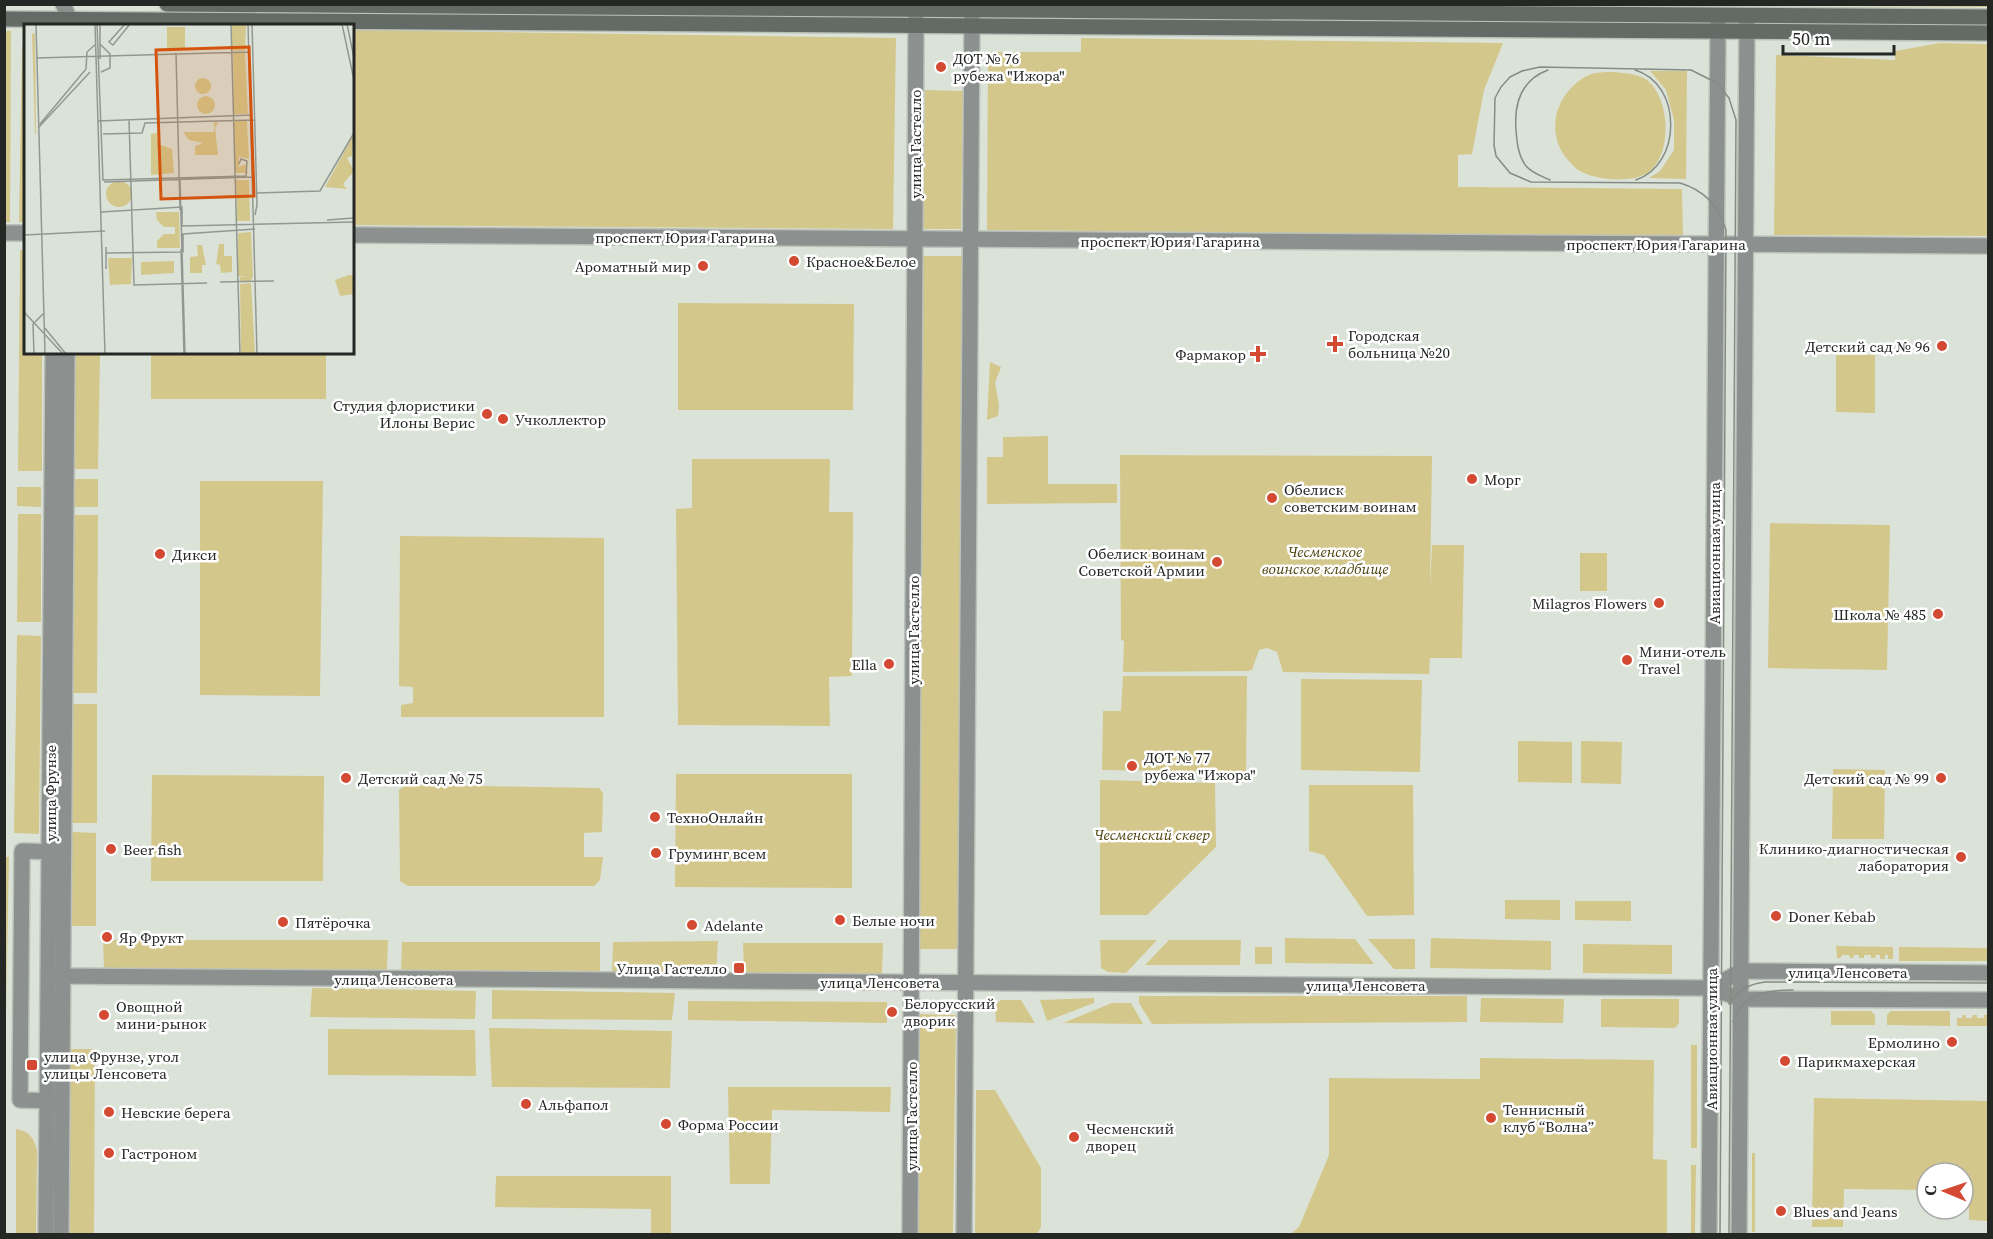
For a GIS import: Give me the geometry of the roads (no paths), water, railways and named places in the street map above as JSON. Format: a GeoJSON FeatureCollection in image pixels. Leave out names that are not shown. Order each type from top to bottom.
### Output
{"type":"FeatureCollection","features":[{"type":"Feature","properties":{"kind":"main road"},"geometry":{"type":"LineString","coordinates":[[167,4],[916,13],[1718,31],[1747,23],[1989,17]]}},
{"type":"Feature","properties":{"kind":"main road"},"geometry":{"type":"LineString","coordinates":[[4,19],[62,23],[916,13]]}},
{"type":"Feature","properties":{"kind":"main road"},"geometry":{"type":"LineString","coordinates":[[972,14],[1718,15],[1747,23],[1989,33]]}},
{"type":"Feature","properties":{"kind":"street"},"geometry":{"type":"LineString","coordinates":[[62,4],[62,23]]}},
{"type":"Feature","properties":{"kind":"street","name":"улица Гастелло"},"geometry":{"type":"LineString","coordinates":[[910,1234],[916,13]]}},
{"type":"Feature","properties":{"kind":"street"},"geometry":{"type":"LineString","coordinates":[[964,1234],[972,14]]}},
{"type":"Feature","properties":{"kind":"street","name":"Авиационная улица"},"geometry":{"type":"LineString","coordinates":[[1709,1234],[1718,15]]}},
{"type":"Feature","properties":{"kind":"street","name":"Авиационная улица"},"geometry":{"type":"LineString","coordinates":[[1739,1234],[1747,23]]}},
{"type":"Feature","properties":{"kind":"street"},"geometry":{"type":"LineString","coordinates":[[4,233],[24,233]]}},
{"type":"Feature","properties":{"kind":"street","name":"проспект Юрия Гагарина"},"geometry":{"type":"LineString","coordinates":[[354,235],[1989,246]]}},
{"type":"Feature","properties":{"kind":"street","name":"улица Фрунзе"},"geometry":{"type":"LineString","coordinates":[[53,354],[56,852]]}},
{"type":"Feature","properties":{"kind":"street","name":"улица Фрунзе"},"geometry":{"type":"LineString","coordinates":[[46,1234],[54,1101],[56,852],[67,354]]}},
{"type":"Feature","properties":{"kind":"street"},"geometry":{"type":"LineString","coordinates":[[54,1101],[20,1100],[22,851],[56,852]]}},
{"type":"Feature","properties":{"kind":"street","name":"улица Ленсовета"},"geometry":{"type":"LineString","coordinates":[[1711,988],[1741,971],[1989,973]]}},
{"type":"Feature","properties":{"kind":"street","name":"улица Ленсовета"},"geometry":{"type":"LineString","coordinates":[[55,976],[1711,988],[1741,999],[1989,1000]]}},
{"type":"Feature","properties":{"kind":"street","name":"улица Фрунзе"},"geometry":{"type":"LineString","coordinates":[[54,1101],[61,1234]]}},
{"type":"Feature","properties":{"kind":"tram line"},"geometry":{"type":"LineString","coordinates":[[1720,1234],[1726,230],[1715,206],[1696,190],[1680,183],[1531,182],[1510,173],[1496,156],[1494,145],[1495,98],[1510,77],[1522,71],[1540,67],[1691,70],[1717,83],[1729,98],[1736,120],[1729,1234]]}},
{"type":"Feature","properties":{"kind":"tram line"},"geometry":{"type":"LineString","coordinates":[[1548,70],[1539,74],[1525,87],[1518,102],[1516,120],[1517,144],[1523,162],[1531,171],[1550,180]]}},
{"type":"Feature","properties":{"kind":"tram line"},"geometry":{"type":"LineString","coordinates":[[1635,70],[1651,78],[1662,91],[1669,107],[1671,125],[1669,142],[1662,158],[1651,172],[1636,180]]}},
{"type":"Feature","properties":{"kind":"tram line"},"geometry":{"type":"LineString","coordinates":[[1729,1004],[1744,989],[1765,982],[1988,983]]}},
{"type":"Feature","properties":{"kind":"tram line"},"geometry":{"type":"LineString","coordinates":[[1733,1022],[1742,1005],[1756,995],[1764,992],[1793,990]]}},
{"type":"Feature","properties":{"kind":"place","name":"ДОТ № 76 рубежа \"Ижора\""},"geometry":{"type":"Point","coordinates":[941,67]}},
{"type":"Feature","properties":{"kind":"place","name":"Красное&Белое"},"geometry":{"type":"Point","coordinates":[794,261]}},
{"type":"Feature","properties":{"kind":"place","name":"Ароматный мир"},"geometry":{"type":"Point","coordinates":[703,266]}},
{"type":"Feature","properties":{"kind":"place","name":"Городская больница №20"},"geometry":{"type":"Point","coordinates":[1335,344]}},
{"type":"Feature","properties":{"kind":"place","name":"Детский сад № 96"},"geometry":{"type":"Point","coordinates":[1942,346]}},
{"type":"Feature","properties":{"kind":"place","name":"Фармакор"},"geometry":{"type":"Point","coordinates":[1258,354]}},
{"type":"Feature","properties":{"kind":"place","name":"Студия флористики Илоны Верис"},"geometry":{"type":"Point","coordinates":[487,414]}},
{"type":"Feature","properties":{"kind":"place","name":"Учколлектор"},"geometry":{"type":"Point","coordinates":[503,419]}},
{"type":"Feature","properties":{"kind":"place","name":"Морг"},"geometry":{"type":"Point","coordinates":[1472,479]}},
{"type":"Feature","properties":{"kind":"place","name":"Обелиск советским воинам"},"geometry":{"type":"Point","coordinates":[1272,498]}},
{"type":"Feature","properties":{"kind":"place","name":"Дикси"},"geometry":{"type":"Point","coordinates":[160,554]}},
{"type":"Feature","properties":{"kind":"place","name":"Обелиск воинам Советской Армии"},"geometry":{"type":"Point","coordinates":[1217,562]}},
{"type":"Feature","properties":{"kind":"place","name":"Milagros Flowers"},"geometry":{"type":"Point","coordinates":[1659,603]}},
{"type":"Feature","properties":{"kind":"place","name":"Школа № 485"},"geometry":{"type":"Point","coordinates":[1938,614]}},
{"type":"Feature","properties":{"kind":"place","name":"Мини-отель Travel"},"geometry":{"type":"Point","coordinates":[1627,660]}},
{"type":"Feature","properties":{"kind":"place","name":"Ella"},"geometry":{"type":"Point","coordinates":[889,664]}},
{"type":"Feature","properties":{"kind":"place","name":"ДОТ № 77 рубежа \"Ижора\""},"geometry":{"type":"Point","coordinates":[1132,766]}},
{"type":"Feature","properties":{"kind":"place","name":"Детский сад № 75"},"geometry":{"type":"Point","coordinates":[346,778]}},
{"type":"Feature","properties":{"kind":"place","name":"Детский сад № 99"},"geometry":{"type":"Point","coordinates":[1941,778]}},
{"type":"Feature","properties":{"kind":"place","name":"ТехноОнлайн"},"geometry":{"type":"Point","coordinates":[655,817]}},
{"type":"Feature","properties":{"kind":"place","name":"Beer fish"},"geometry":{"type":"Point","coordinates":[111,849]}},
{"type":"Feature","properties":{"kind":"place","name":"Груминг всем"},"geometry":{"type":"Point","coordinates":[656,853]}},
{"type":"Feature","properties":{"kind":"place","name":"Клинико-диагностическая лаборатория"},"geometry":{"type":"Point","coordinates":[1961,857]}},
{"type":"Feature","properties":{"kind":"place","name":"Doner Kebab"},"geometry":{"type":"Point","coordinates":[1776,916]}},
{"type":"Feature","properties":{"kind":"place","name":"Белые ночи"},"geometry":{"type":"Point","coordinates":[840,920]}},
{"type":"Feature","properties":{"kind":"place","name":"Пятёрочка"},"geometry":{"type":"Point","coordinates":[283,922]}},
{"type":"Feature","properties":{"kind":"place","name":"Adelante"},"geometry":{"type":"Point","coordinates":[692,925]}},
{"type":"Feature","properties":{"kind":"place","name":"Яр Фрукт"},"geometry":{"type":"Point","coordinates":[107,937]}},
{"type":"Feature","properties":{"kind":"place","name":"Улица Гастелло"},"geometry":{"type":"Point","coordinates":[739,968]}},
{"type":"Feature","properties":{"kind":"place","name":"Белорусский дворик"},"geometry":{"type":"Point","coordinates":[892,1012]}},
{"type":"Feature","properties":{"kind":"place","name":"Овощной мини-рынок"},"geometry":{"type":"Point","coordinates":[104,1015]}},
{"type":"Feature","properties":{"kind":"place","name":"Ермолино"},"geometry":{"type":"Point","coordinates":[1952,1042]}},
{"type":"Feature","properties":{"kind":"place","name":"Парикмахерская"},"geometry":{"type":"Point","coordinates":[1785,1061]}},
{"type":"Feature","properties":{"kind":"place","name":"улица Фрунзе, угол улицы Ленсовета"},"geometry":{"type":"Point","coordinates":[32,1065]}},
{"type":"Feature","properties":{"kind":"place","name":"Альфапол"},"geometry":{"type":"Point","coordinates":[526,1104]}},
{"type":"Feature","properties":{"kind":"place","name":"Невские берега"},"geometry":{"type":"Point","coordinates":[109,1112]}},
{"type":"Feature","properties":{"kind":"place","name":"Теннисный клуб “Волна”"},"geometry":{"type":"Point","coordinates":[1491,1118]}},
{"type":"Feature","properties":{"kind":"place","name":"Форма России"},"geometry":{"type":"Point","coordinates":[666,1124]}},
{"type":"Feature","properties":{"kind":"place","name":"Чесменский дворец"},"geometry":{"type":"Point","coordinates":[1074,1137]}},
{"type":"Feature","properties":{"kind":"place","name":"Гастроном"},"geometry":{"type":"Point","coordinates":[109,1153]}},
{"type":"Feature","properties":{"kind":"place","name":"Blues and Jeans"},"geometry":{"type":"Point","coordinates":[1781,1211]}},
{"type":"Feature","properties":{"kind":"park label","name":"Чесменское воинское кладбище"},"geometry":{"type":"Point","coordinates":[1325,560]}},
{"type":"Feature","properties":{"kind":"park label","name":"Чесменский сквер"},"geometry":{"type":"Point","coordinates":[1152,834]}}]}
